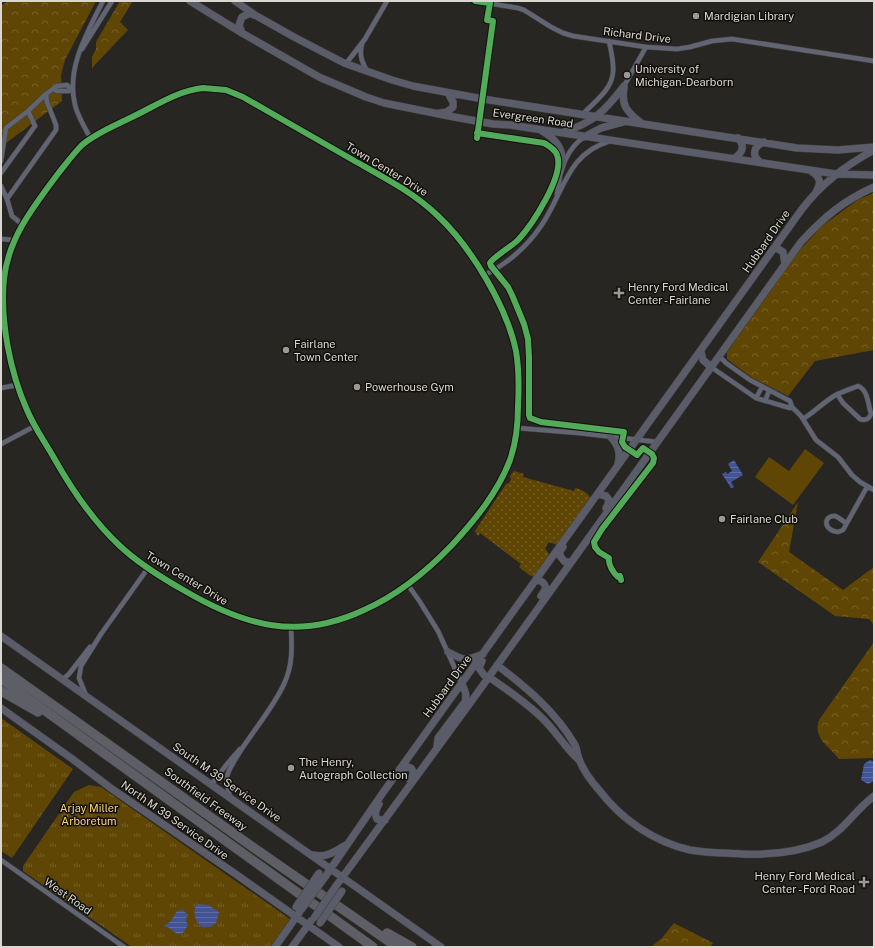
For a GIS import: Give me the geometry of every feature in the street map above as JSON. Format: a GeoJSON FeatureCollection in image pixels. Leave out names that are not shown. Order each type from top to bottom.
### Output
{"type":"FeatureCollection","features":[{"type":"Feature","properties":{"kind":"highway"},"geometry":{"type":"LineString","coordinates":[[1,664],[22,682]]}},
{"type":"Feature","properties":{"kind":"highway","name":"Southfield Freeway"},"geometry":{"type":"LineString","coordinates":[[1,668],[256,850],[397,947]]}},
{"type":"Feature","properties":{"kind":"highway","name":"Southfield Freeway"},"geometry":{"type":"LineString","coordinates":[[1,679],[373,947]]}},
{"type":"Feature","properties":{"kind":"highway"},"geometry":{"type":"LineString","coordinates":[[1,691],[90,743]]}},
{"type":"Feature","properties":{"kind":"highway"},"geometry":{"type":"LineString","coordinates":[[358,919],[412,947]]}},
{"type":"Feature","properties":{"kind":"street"},"geometry":{"type":"LineString","coordinates":[[91,139],[78,115],[72,88],[73,77],[79,54],[86,35],[103,1]]}},
{"type":"Feature","properties":{"kind":"street"},"geometry":{"type":"LineString","coordinates":[[79,54],[112,1]]}},
{"type":"Feature","properties":{"kind":"street","name":"Evergreen Road"},"geometry":{"type":"LineString","coordinates":[[190,1],[242,33],[319,76],[366,97],[384,103],[474,121],[539,129],[836,174],[874,175]]}},
{"type":"Feature","properties":{"kind":"street","name":"Evergreen Road"},"geometry":{"type":"LineString","coordinates":[[235,1],[254,15],[344,63],[413,86],[482,99],[810,149],[838,150],[874,147]]}},
{"type":"Feature","properties":{"kind":"street"},"geometry":{"type":"LineString","coordinates":[[344,63],[351,57],[365,39],[387,1]]}},
{"type":"Feature","properties":{"kind":"street","name":"Richard Drive"},"geometry":{"type":"LineString","coordinates":[[475,1],[524,10],[563,33],[646,47],[677,49],[690,47],[712,40],[732,39],[874,61]]}},
{"type":"Feature","properties":{"kind":"street"},"geometry":{"type":"LineString","coordinates":[[242,33],[240,25],[242,17],[250,13],[254,15]]}},
{"type":"Feature","properties":{"kind":"street"},"geometry":{"type":"LineString","coordinates":[[365,39],[360,52],[368,72]]}},
{"type":"Feature","properties":{"kind":"street"},"geometry":{"type":"LineString","coordinates":[[583,114],[610,84],[613,72],[609,41]]}},
{"type":"Feature","properties":{"kind":"street"},"geometry":{"type":"LineString","coordinates":[[562,133],[580,126],[597,116],[615,98],[624,86],[646,47]]}},
{"type":"Feature","properties":{"kind":"street"},"geometry":{"type":"LineString","coordinates":[[624,86],[622,96],[624,105],[628,112],[642,124]]}},
{"type":"Feature","properties":{"kind":"street"},"geometry":{"type":"LineString","coordinates":[[1,161],[6,128],[53,89],[57,91],[69,91],[72,88]]}},
{"type":"Feature","properties":{"kind":"street","name":"Town Center Drive"},"geometry":{"type":"LineString","coordinates":[[213,88],[232,92],[243,97],[416,197],[437,214],[453,231],[470,254],[505,316],[515,347],[518,376],[517,428],[514,447],[501,481],[471,523],[452,545],[428,568],[408,585],[379,603],[351,616],[318,625],[291,627],[261,624],[229,614],[192,595],[148,568],[120,546],[100,526],[70,485],[28,413],[17,385],[3,338],[2,305],[2,280],[14,240],[23,225],[46,189],[63,167],[80,147],[91,139],[176,95],[191,90],[213,88]]}},
{"type":"Feature","properties":{"kind":"street"},"geometry":{"type":"LineString","coordinates":[[438,114],[447,112],[453,107],[453,102],[448,93]]}},
{"type":"Feature","properties":{"kind":"street"},"geometry":{"type":"LineString","coordinates":[[7,199],[56,130],[56,125],[47,102],[46,94]]}},
{"type":"Feature","properties":{"kind":"street"},"geometry":{"type":"LineString","coordinates":[[1,173],[35,126],[28,111]]}},
{"type":"Feature","properties":{"kind":"street"},"geometry":{"type":"LineString","coordinates":[[557,199],[558,180],[562,166],[572,149],[584,136],[601,128],[629,122]]}},
{"type":"Feature","properties":{"kind":"street"},"geometry":{"type":"LineString","coordinates":[[539,129],[551,136],[558,144],[562,154],[562,166]]}},
{"type":"Feature","properties":{"kind":"street"},"geometry":{"type":"LineString","coordinates":[[735,158],[742,151],[743,146],[738,138]]}},
{"type":"Feature","properties":{"kind":"street"},"geometry":{"type":"LineString","coordinates":[[483,276],[501,266],[523,248],[541,226],[557,199],[570,170],[579,158],[594,148],[612,141]]}},
{"type":"Feature","properties":{"kind":"street"},"geometry":{"type":"LineString","coordinates":[[760,162],[756,159],[754,154],[755,148],[764,142]]}},
{"type":"Feature","properties":{"kind":"street","name":"Hubbard Drive"},"geometry":{"type":"LineString","coordinates":[[275,947],[296,917],[299,908],[322,875],[330,869],[400,769],[701,352],[802,209],[815,193],[836,174],[874,150]]}},
{"type":"Feature","properties":{"kind":"street"},"geometry":{"type":"LineString","coordinates":[[811,170],[819,178],[819,186],[815,193]]}},
{"type":"Feature","properties":{"kind":"street"},"geometry":{"type":"LineString","coordinates":[[1,186],[12,216],[23,225]]}},
{"type":"Feature","properties":{"kind":"street"},"geometry":{"type":"LineString","coordinates":[[292,947],[497,666],[784,264],[801,242],[820,222],[850,199],[874,186]]}},
{"type":"Feature","properties":{"kind":"street"},"geometry":{"type":"LineString","coordinates":[[1,239],[14,240]]}},
{"type":"Feature","properties":{"kind":"street"},"geometry":{"type":"LineString","coordinates":[[775,248],[783,252],[784,264]]}},
{"type":"Feature","properties":{"kind":"street"},"geometry":{"type":"LineString","coordinates":[[701,352],[703,360],[711,368],[756,398],[790,408],[792,406]]}},
{"type":"Feature","properties":{"kind":"street"},"geometry":{"type":"LineString","coordinates":[[719,356],[726,363],[762,387],[786,398],[803,419],[816,440],[838,457],[852,475],[867,487],[874,490]]}},
{"type":"Feature","properties":{"kind":"street"},"geometry":{"type":"LineString","coordinates":[[1,388],[17,385]]}},
{"type":"Feature","properties":{"kind":"street"},"geometry":{"type":"LineString","coordinates":[[803,419],[838,394],[858,386],[865,392],[871,414],[870,417],[864,420],[860,419],[843,403],[838,394]]}},
{"type":"Feature","properties":{"kind":"street"},"geometry":{"type":"LineString","coordinates":[[756,398],[762,387]]}},
{"type":"Feature","properties":{"kind":"street"},"geometry":{"type":"LineString","coordinates":[[765,401],[769,391]]}},
{"type":"Feature","properties":{"kind":"street"},"geometry":{"type":"LineString","coordinates":[[1,444],[35,426]]}},
{"type":"Feature","properties":{"kind":"street"},"geometry":{"type":"LineString","coordinates":[[517,428],[610,436],[657,442]]}},
{"type":"Feature","properties":{"kind":"street"},"geometry":{"type":"LineString","coordinates":[[610,436],[619,449],[620,459],[617,468]]}},
{"type":"Feature","properties":{"kind":"street"},"geometry":{"type":"LineString","coordinates":[[846,522],[867,487]]}},
{"type":"Feature","properties":{"kind":"street"},"geometry":{"type":"LineString","coordinates":[[587,539],[589,532],[608,504],[609,500],[606,496],[598,494]]}},
{"type":"Feature","properties":{"kind":"street"},"geometry":{"type":"LineString","coordinates":[[570,562],[565,562],[562,558],[560,550],[572,534],[575,526]]}},
{"type":"Feature","properties":{"kind":"street"},"geometry":{"type":"LineString","coordinates":[[62,680],[70,674],[101,634],[148,568]]}},
{"type":"Feature","properties":{"kind":"street"},"geometry":{"type":"LineString","coordinates":[[519,634],[521,625],[546,588],[542,581],[537,580]]}},
{"type":"Feature","properties":{"kind":"street"},"geometry":{"type":"LineString","coordinates":[[408,585],[430,617],[466,691],[464,702],[438,738],[437,749]]}},
{"type":"Feature","properties":{"kind":"street"},"geometry":{"type":"LineString","coordinates":[[512,614],[508,625],[480,663],[479,668],[481,671],[484,675],[489,677],[533,710],[550,726],[568,751],[579,760],[604,797],[618,811],[634,824],[667,843],[681,848],[701,852],[764,854],[790,851],[816,844],[828,838],[840,830],[860,808],[874,796]]}},
{"type":"Feature","properties":{"kind":"street"},"geometry":{"type":"LineString","coordinates":[[230,798],[226,782],[227,774],[241,748],[279,694],[286,679],[292,653],[291,627]]}},
{"type":"Feature","properties":{"kind":"street"},"geometry":{"type":"LineString","coordinates":[[88,698],[83,690],[79,672],[81,666],[101,634]]}},
{"type":"Feature","properties":{"kind":"street","name":"South M 39 Service Drive"},"geometry":{"type":"LineString","coordinates":[[1,636],[441,947]]}},
{"type":"Feature","properties":{"kind":"street"},"geometry":{"type":"LineString","coordinates":[[448,652],[464,660],[484,654]]}},
{"type":"Feature","properties":{"kind":"street"},"geometry":{"type":"LineString","coordinates":[[497,666],[548,708],[576,746],[579,760]]}},
{"type":"Feature","properties":{"kind":"street"},"geometry":{"type":"LineString","coordinates":[[511,693],[518,682]]}},
{"type":"Feature","properties":{"kind":"street","name":"North M 39 Service Drive"},"geometry":{"type":"LineString","coordinates":[[1,708],[112,789],[339,947]]}},
{"type":"Feature","properties":{"kind":"street"},"geometry":{"type":"LineString","coordinates":[[533,710],[541,712],[548,708]]}},
{"type":"Feature","properties":{"kind":"street"},"geometry":{"type":"LineString","coordinates":[[550,726],[558,721]]}},
{"type":"Feature","properties":{"kind":"street"},"geometry":{"type":"LineString","coordinates":[[212,786],[234,754],[241,748]]}},
{"type":"Feature","properties":{"kind":"street"},"geometry":{"type":"LineString","coordinates":[[390,812],[392,804],[413,775],[411,768],[408,767],[400,769]]}},
{"type":"Feature","properties":{"kind":"street"},"geometry":{"type":"LineString","coordinates":[[385,791],[383,799],[375,811],[375,816],[377,819],[385,820]]}},
{"type":"Feature","properties":{"kind":"street"},"geometry":{"type":"LineString","coordinates":[[310,854],[322,856],[331,854],[346,845]]}},
{"type":"Feature","properties":{"kind":"street","name":"West Road"},"geometry":{"type":"LineString","coordinates":[[1,860],[124,947]]}},
{"type":"Feature","properties":{"kind":"street"},"geometry":{"type":"LineString","coordinates":[[318,860],[322,875]]}},
{"type":"Feature","properties":{"kind":"street"},"geometry":{"type":"LineString","coordinates":[[322,935],[319,929],[320,923],[342,891],[345,888],[354,886]]}},
{"type":"Feature","properties":{"kind":"street"},"geometry":{"type":"LineString","coordinates":[[287,910],[299,908]]}},
{"type":"Feature","properties":{"kind":"green space"},"geometry":{"type":"Polygon","coordinates":[[[8,1],[96,1],[65,60],[61,75],[62,101],[1,148],[1,6],[8,1]]]}},
{"type":"Feature","properties":{"kind":"green space"},"geometry":{"type":"Polygon","coordinates":[[[120,1],[133,1],[120,22],[128,30],[92,68],[92,57],[96,49],[96,42],[120,1]]]}},
{"type":"Feature","properties":{"kind":"green space"},"geometry":{"type":"Polygon","coordinates":[[[874,193],[874,350],[815,361],[788,396],[751,377],[727,359],[727,352],[799,251],[822,226],[859,199],[874,193]]]}},
{"type":"Feature","properties":{"kind":"green space"},"geometry":{"type":"Polygon","coordinates":[[[805,449],[824,463],[793,505],[755,477],[769,457],[789,471],[805,449]]]}},
{"type":"Feature","properties":{"kind":"green space"},"geometry":{"type":"Polygon","coordinates":[[[514,471],[524,474],[523,477],[574,491],[575,488],[580,489],[591,498],[557,545],[549,542],[545,548],[549,554],[548,558],[534,577],[519,567],[521,564],[480,533],[478,536],[475,531],[506,484],[509,483],[511,479],[510,476],[514,471]]]}},
{"type":"Feature","properties":{"kind":"green space"},"geometry":{"type":"Polygon","coordinates":[[[798,502],[789,552],[843,590],[874,567],[874,625],[869,619],[835,616],[758,562],[798,502]]]}},
{"type":"Feature","properties":{"kind":"green space"},"geometry":{"type":"Polygon","coordinates":[[[874,642],[874,758],[839,759],[820,737],[818,732],[819,720],[874,642]]]}},
{"type":"Feature","properties":{"kind":"green space","name":"Arjay Miller Arboretum"},"geometry":{"type":"Polygon","coordinates":[[[1,718],[73,769],[12,858],[1,851],[1,718]]]}},
{"type":"Feature","properties":{"kind":"green space"},"geometry":{"type":"Polygon","coordinates":[[[89,785],[101,787],[290,919],[270,947],[132,947],[23,871],[23,866],[74,792],[89,785]]]}},
{"type":"Feature","properties":{"kind":"green space"},"geometry":{"type":"Polygon","coordinates":[[[674,923],[713,943],[710,947],[651,947],[662,938],[674,923]]]}},
{"type":"Feature","properties":{"kind":"water"},"geometry":{"type":"Polygon","coordinates":[[[734,460],[743,475],[731,482],[734,487],[731,488],[722,474],[726,472],[727,474],[732,471],[728,464],[734,460]]]}},
{"type":"Feature","properties":{"kind":"water"},"geometry":{"type":"Polygon","coordinates":[[[870,760],[874,762],[874,781],[868,784],[861,780],[864,764],[870,760]]]}},
{"type":"Feature","properties":{"kind":"water"},"geometry":{"type":"Polygon","coordinates":[[[197,904],[208,905],[219,912],[216,923],[210,927],[202,927],[200,925],[196,920],[195,913],[195,907],[197,904]]]}},
{"type":"Feature","properties":{"kind":"water"},"geometry":{"type":"Polygon","coordinates":[[[183,910],[187,914],[186,921],[188,925],[183,933],[177,934],[168,927],[164,926],[171,921],[177,911],[183,910]]]}},
{"type":"Feature","properties":{"kind":"cycle path"},"geometry":{"type":"LineString","coordinates":[[475,1],[490,3],[487,20],[493,21],[477,138]]}},
{"type":"Feature","properties":{"kind":"cycle path"},"geometry":{"type":"LineString","coordinates":[[203,88],[226,90],[243,97],[408,192],[428,207],[450,229],[475,261],[505,316],[516,351],[519,385],[518,420],[515,440],[512,454],[505,472],[485,505],[452,545],[411,582],[377,604],[340,620],[317,625],[294,627],[251,621],[207,603],[168,581],[127,553],[101,526],[68,482],[30,416],[21,395],[11,363],[5,329],[3,295],[6,264],[16,237],[39,199],[72,156],[87,141],[105,130],[165,100],[184,92],[203,88]]}},
{"type":"Feature","properties":{"kind":"cycle path"},"geometry":{"type":"LineString","coordinates":[[477,133],[544,143],[553,149],[557,155],[558,164],[556,175],[552,187],[539,212],[518,240],[494,258],[490,263],[508,287],[524,324],[528,339],[530,418],[541,422],[624,432],[622,442],[625,447],[637,455],[643,448],[652,454],[654,458],[653,463],[602,529],[594,542],[595,547],[599,552],[609,558],[611,568],[618,577],[620,576],[621,580]]}},
{"type":"Feature","properties":{"kind":"place","name":"Mardigian Library"},"geometry":{"type":"Point","coordinates":[696,16]}},
{"type":"Feature","properties":{"kind":"place","name":"University of Michigan-Dearborn"},"geometry":{"type":"Point","coordinates":[627,75]}},
{"type":"Feature","properties":{"kind":"place","name":"Henry Ford Medical Center - Fairlane"},"geometry":{"type":"Point","coordinates":[619,293]}},
{"type":"Feature","properties":{"kind":"place","name":"Fairlane Town Center"},"geometry":{"type":"Point","coordinates":[286,350]}},
{"type":"Feature","properties":{"kind":"place","name":"Powerhouse Gym"},"geometry":{"type":"Point","coordinates":[357,387]}},
{"type":"Feature","properties":{"kind":"place","name":"Fairlane Club"},"geometry":{"type":"Point","coordinates":[722,519]}},
{"type":"Feature","properties":{"kind":"place","name":"The Henry, Autograph Collection"},"geometry":{"type":"Point","coordinates":[291,768]}},
{"type":"Feature","properties":{"kind":"place","name":"Henry Ford Medical Center - Ford Road"},"geometry":{"type":"Point","coordinates":[864,882]}}]}
